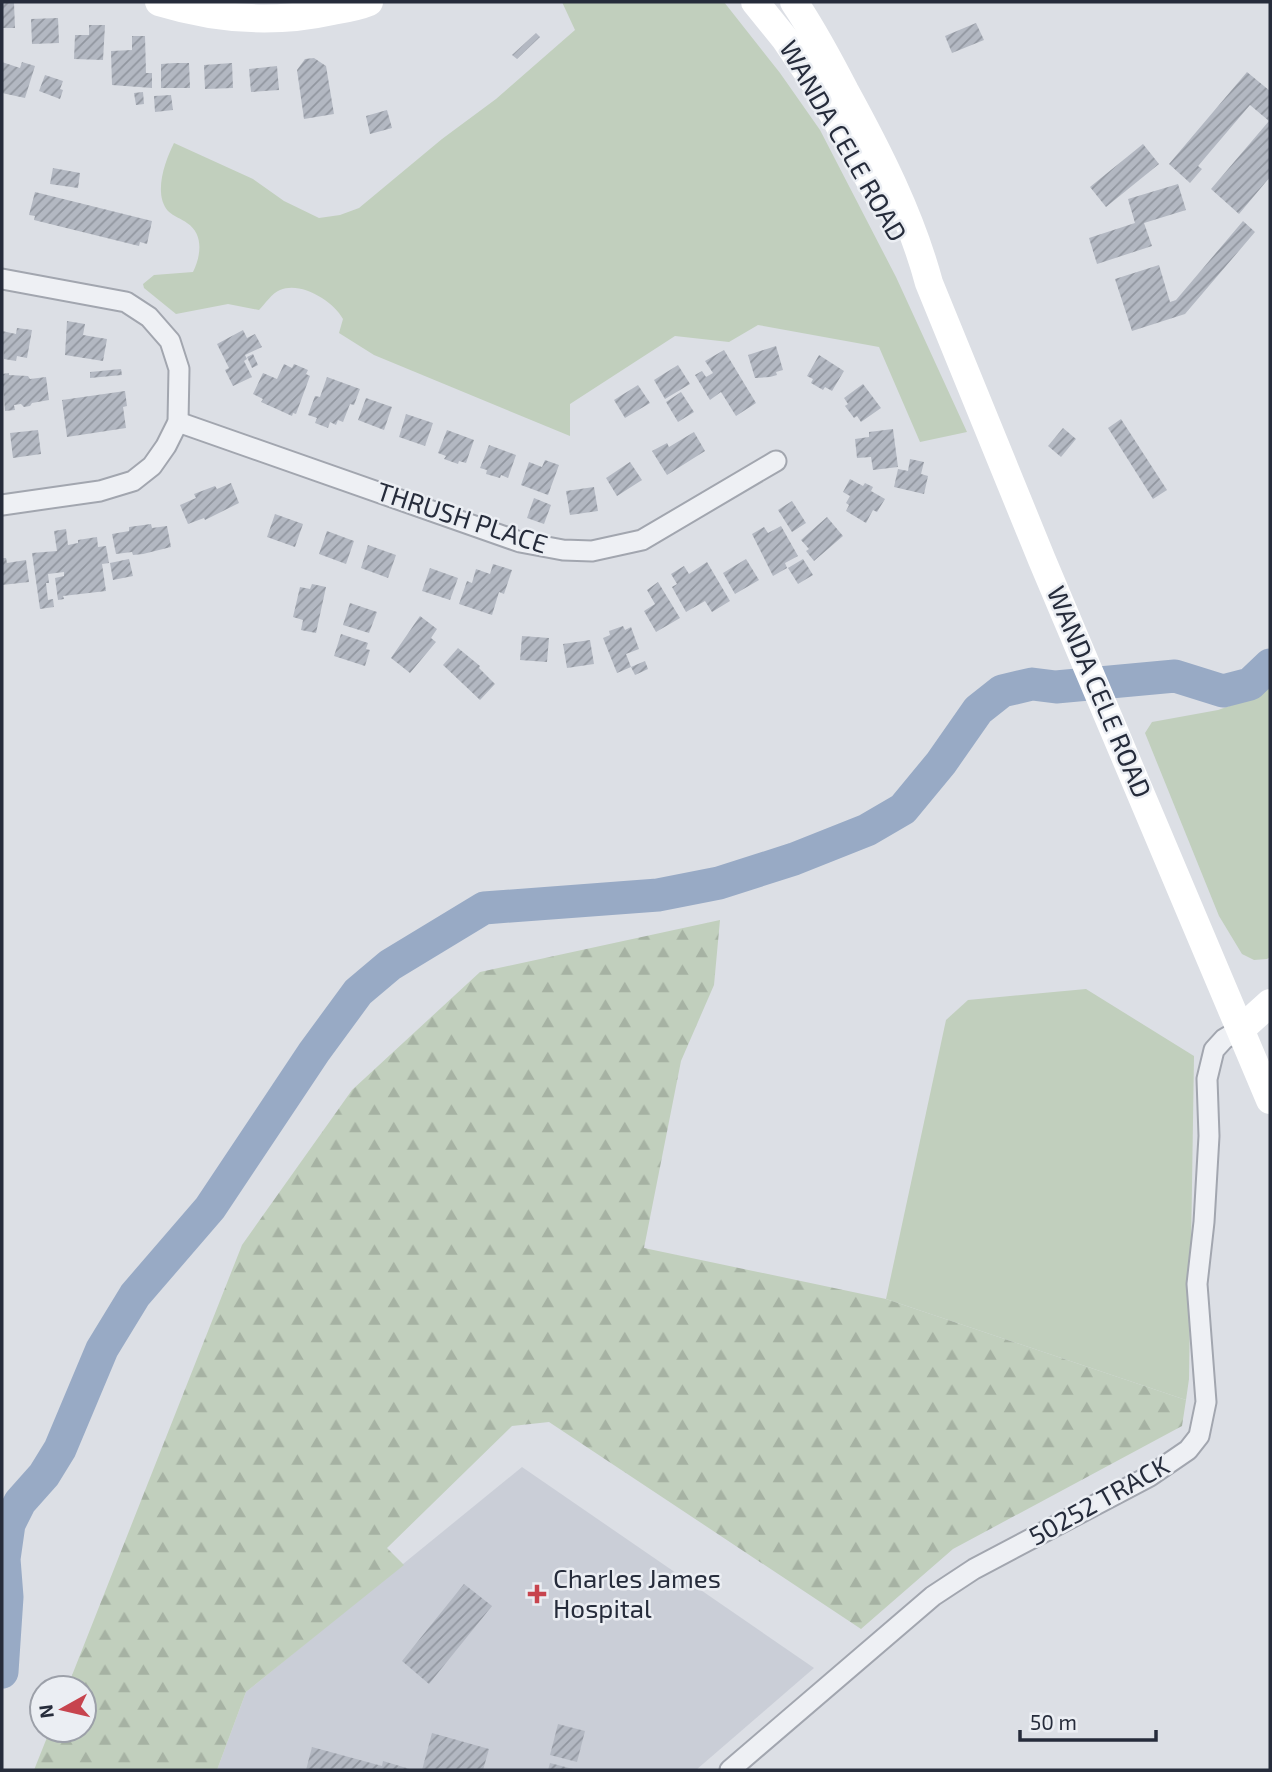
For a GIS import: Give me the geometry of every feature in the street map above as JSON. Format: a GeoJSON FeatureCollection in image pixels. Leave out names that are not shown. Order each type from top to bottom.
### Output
{"type":"FeatureCollection","features":[{"type":"Feature","properties":{"kind":"street"},"geometry":{"type":"LineString","coordinates":[[159,2],[205,14],[280,19],[314,15],[369,2]]}},
{"type":"Feature","properties":{"kind":"street","name":"WANDA CELE ROAD"},"geometry":{"type":"LineString","coordinates":[[755,2],[785,39],[820,91],[914,263],[929,283]]}},
{"type":"Feature","properties":{"kind":"street","name":"WANDA CELE ROAD"},"geometry":{"type":"LineString","coordinates":[[794,2],[808,22],[873,142],[915,240],[929,283],[1042,560],[1270,1100]]}},
{"type":"Feature","properties":{"kind":"street"},"geometry":{"type":"LineString","coordinates":[[2,279],[126,302],[149,317],[170,341],[178,369],[178,422],[152,466],[133,481],[100,491],[2,505]]}},
{"type":"Feature","properties":{"kind":"street","name":"THRUSH PLACE"},"geometry":{"type":"LineString","coordinates":[[178,422],[520,542],[562,550],[592,551],[642,540],[776,461]]}},
{"type":"Feature","properties":{"kind":"street"},"geometry":{"type":"LineString","coordinates":[[1241,1029],[1270,1003]]}},
{"type":"Feature","properties":{"kind":"street","name":"50252 TRACK"},"geometry":{"type":"LineString","coordinates":[[730,1770],[933,1597],[974,1569],[1150,1476],[1188,1450],[1199,1436],[1206,1402],[1196,1284],[1204,1222],[1209,1136],[1207,1079],[1214,1049],[1241,1029]]}},
{"type":"Feature","properties":{"kind":"shaded area","name":"Charles James Hospital"},"geometry":{"type":"Polygon","coordinates":[[[522,1467],[814,1668],[696,1770],[217,1770],[246,1692],[522,1467]]]}},
{"type":"Feature","properties":{"kind":"green space"},"geometry":{"type":"Polygon","coordinates":[[[562,2],[724,2],[780,73],[820,130],[896,277],[967,432],[920,442],[879,347],[758,325],[729,342],[675,336],[570,404],[570,436],[374,355],[339,333],[343,319],[338,312],[307,290],[280,290],[259,310],[228,304],[176,314],[144,288],[143,284],[154,275],[193,272],[198,259],[196,233],[187,223],[168,211],[161,196],[164,168],[174,143],[253,179],[284,201],[319,218],[340,215],[359,208],[442,139],[496,99],[575,30],[562,2]]]}},
{"type":"Feature","properties":{"kind":"green space"},"geometry":{"type":"Polygon","coordinates":[[[1270,678],[1270,957],[1254,960],[1242,954],[1219,916],[1145,733],[1152,722],[1218,710],[1238,703],[1270,678]]]}},
{"type":"Feature","properties":{"kind":"green space"},"geometry":{"type":"Polygon","coordinates":[[[720,920],[714,985],[681,1061],[644,1248],[886,1299],[1186,1400],[1182,1426],[953,1549],[861,1629],[549,1422],[512,1426],[387,1548],[404,1565],[246,1692],[217,1770],[34,1770],[44,1744],[98,1744],[98,1674],[73,1674],[242,1245],[352,1090],[480,972],[720,920]]]}},
{"type":"Feature","properties":{"kind":"green space"},"geometry":{"type":"Polygon","coordinates":[[[1086,989],[1194,1056],[1189,1379],[1186,1400],[886,1299],[946,1020],[968,1000],[1086,989]]]}},
{"type":"Feature","properties":{"kind":"building"},"geometry":{"type":"Polygon","coordinates":[[[2,3],[14,3],[15,28],[2,28],[2,3]]]}},
{"type":"Feature","properties":{"kind":"building"},"geometry":{"type":"Polygon","coordinates":[[[58,18],[59,43],[32,44],[31,19],[58,18]]]}},
{"type":"Feature","properties":{"kind":"building"},"geometry":{"type":"Polygon","coordinates":[[[976,23],[984,40],[952,53],[945,36],[976,23]]]}},
{"type":"Feature","properties":{"kind":"building"},"geometry":{"type":"Polygon","coordinates":[[[89,25],[105,25],[103,60],[74,59],[75,35],[89,35],[89,25]]]}},
{"type":"Feature","properties":{"kind":"building"},"geometry":{"type":"Polygon","coordinates":[[[536,33],[540,37],[517,59],[512,55],[536,33]]]}},
{"type":"Feature","properties":{"kind":"building"},"geometry":{"type":"Polygon","coordinates":[[[132,36],[145,36],[146,73],[152,73],[152,88],[112,85],[111,51],[132,50],[132,36]]]}},
{"type":"Feature","properties":{"kind":"building"},"geometry":{"type":"Polygon","coordinates":[[[314,58],[326,66],[334,114],[304,119],[297,70],[305,59],[314,58]]]}},
{"type":"Feature","properties":{"kind":"building"},"geometry":{"type":"Polygon","coordinates":[[[2,62],[20,68],[22,62],[35,66],[25,98],[2,93],[2,62]]]}},
{"type":"Feature","properties":{"kind":"building"},"geometry":{"type":"Polygon","coordinates":[[[189,63],[190,88],[161,88],[161,64],[189,63]]]}},
{"type":"Feature","properties":{"kind":"building"},"geometry":{"type":"Polygon","coordinates":[[[232,63],[233,88],[205,89],[204,65],[232,63]]]}},
{"type":"Feature","properties":{"kind":"building"},"geometry":{"type":"Polygon","coordinates":[[[277,66],[279,90],[251,92],[249,69],[277,66]]]}},
{"type":"Feature","properties":{"kind":"building"},"geometry":{"type":"Polygon","coordinates":[[[1247,72],[1270,91],[1270,177],[1239,214],[1211,189],[1269,121],[1250,105],[1198,166],[1202,169],[1190,183],[1169,164],[1247,72]]]}},
{"type":"Feature","properties":{"kind":"building"},"geometry":{"type":"Polygon","coordinates":[[[45,75],[63,81],[60,99],[39,91],[45,75]]]}},
{"type":"Feature","properties":{"kind":"building"},"geometry":{"type":"Polygon","coordinates":[[[143,92],[144,104],[136,105],[134,93],[143,92]]]}},
{"type":"Feature","properties":{"kind":"building"},"geometry":{"type":"Polygon","coordinates":[[[171,95],[173,110],[155,112],[154,96],[171,95]]]}},
{"type":"Feature","properties":{"kind":"building"},"geometry":{"type":"Polygon","coordinates":[[[387,110],[392,128],[370,134],[366,116],[387,110]]]}},
{"type":"Feature","properties":{"kind":"building"},"geometry":{"type":"Polygon","coordinates":[[[1143,144],[1159,164],[1106,207],[1090,187],[1143,144]]]}},
{"type":"Feature","properties":{"kind":"building"},"geometry":{"type":"Polygon","coordinates":[[[53,168],[80,173],[78,188],[50,184],[53,168]]]}},
{"type":"Feature","properties":{"kind":"building"},"geometry":{"type":"Polygon","coordinates":[[[1178,184],[1186,210],[1144,223],[1152,246],[1097,264],[1089,238],[1135,223],[1128,199],[1178,184]]]}},
{"type":"Feature","properties":{"kind":"building"},"geometry":{"type":"Polygon","coordinates":[[[35,192],[152,221],[147,244],[140,242],[139,246],[34,220],[35,216],[29,215],[35,192]]]}},
{"type":"Feature","properties":{"kind":"building"},"geometry":{"type":"Polygon","coordinates":[[[1243,221],[1255,232],[1185,314],[1132,331],[1115,279],[1159,265],[1170,302],[1176,300],[1243,221]]]}},
{"type":"Feature","properties":{"kind":"building"},"geometry":{"type":"Polygon","coordinates":[[[67,321],[85,324],[83,335],[107,339],[103,361],[65,355],[67,321]]]}},
{"type":"Feature","properties":{"kind":"building"},"geometry":{"type":"Polygon","coordinates":[[[17,328],[32,330],[27,358],[17,356],[16,361],[4,359],[2,331],[16,334],[17,328]]]}},
{"type":"Feature","properties":{"kind":"building"},"geometry":{"type":"Polygon","coordinates":[[[243,330],[247,338],[255,334],[262,347],[245,355],[247,359],[244,361],[252,377],[233,386],[225,370],[229,368],[217,344],[243,330]]]}},
{"type":"Feature","properties":{"kind":"building"},"geometry":{"type":"Polygon","coordinates":[[[776,346],[783,370],[770,377],[755,378],[748,355],[776,346]]]}},
{"type":"Feature","properties":{"kind":"building"},"geometry":{"type":"Polygon","coordinates":[[[724,350],[756,403],[736,416],[721,392],[710,400],[695,375],[702,371],[706,377],[713,373],[705,361],[724,350]]]}},
{"type":"Feature","properties":{"kind":"building"},"geometry":{"type":"Polygon","coordinates":[[[253,354],[258,365],[252,368],[247,357],[253,354]]]}},
{"type":"Feature","properties":{"kind":"building"},"geometry":{"type":"Polygon","coordinates":[[[819,355],[844,371],[832,391],[825,387],[823,390],[811,383],[813,379],[807,376],[819,355]]]}},
{"type":"Feature","properties":{"kind":"building"},"geometry":{"type":"Polygon","coordinates":[[[284,364],[292,368],[294,364],[308,370],[306,374],[310,376],[296,414],[293,413],[292,416],[261,402],[263,399],[253,394],[263,373],[277,379],[284,364]]]}},
{"type":"Feature","properties":{"kind":"building"},"geometry":{"type":"Polygon","coordinates":[[[678,365],[690,384],[665,399],[654,380],[678,365]]]}},
{"type":"Feature","properties":{"kind":"building"},"geometry":{"type":"Polygon","coordinates":[[[121,369],[122,375],[90,378],[90,372],[121,369]]]}},
{"type":"Feature","properties":{"kind":"building"},"geometry":{"type":"Polygon","coordinates":[[[2,374],[28,376],[30,379],[46,377],[49,400],[24,407],[21,404],[14,405],[15,410],[5,411],[2,374]]]}},
{"type":"Feature","properties":{"kind":"building"},"geometry":{"type":"Polygon","coordinates":[[[327,377],[360,389],[343,422],[338,420],[336,425],[330,422],[328,428],[315,423],[317,418],[308,415],[315,396],[320,397],[327,377]]]}},
{"type":"Feature","properties":{"kind":"building"},"geometry":{"type":"Polygon","coordinates":[[[863,384],[881,408],[861,422],[857,416],[854,418],[845,406],[848,404],[844,398],[863,384]]]}},
{"type":"Feature","properties":{"kind":"building"},"geometry":{"type":"Polygon","coordinates":[[[638,385],[650,403],[625,418],[614,400],[638,385]]]}},
{"type":"Feature","properties":{"kind":"building"},"geometry":{"type":"Polygon","coordinates":[[[125,391],[127,406],[123,407],[126,428],[67,437],[62,400],[125,391]]]}},
{"type":"Feature","properties":{"kind":"building"},"geometry":{"type":"Polygon","coordinates":[[[681,392],[694,412],[678,422],[666,402],[681,392]]]}},
{"type":"Feature","properties":{"kind":"building"},"geometry":{"type":"Polygon","coordinates":[[[366,398],[392,407],[384,430],[358,420],[366,398]]]}},
{"type":"Feature","properties":{"kind":"building"},"geometry":{"type":"Polygon","coordinates":[[[406,414],[433,423],[425,446],[399,437],[406,414]]]}},
{"type":"Feature","properties":{"kind":"building"},"geometry":{"type":"Polygon","coordinates":[[[1121,419],[1167,490],[1153,499],[1108,428],[1121,419]]]}},
{"type":"Feature","properties":{"kind":"building"},"geometry":{"type":"Polygon","coordinates":[[[1063,428],[1076,439],[1061,457],[1048,446],[1063,428]]]}},
{"type":"Feature","properties":{"kind":"building"},"geometry":{"type":"Polygon","coordinates":[[[893,429],[898,467],[873,470],[871,457],[857,458],[855,439],[869,437],[869,432],[893,429]]]}},
{"type":"Feature","properties":{"kind":"building"},"geometry":{"type":"Polygon","coordinates":[[[38,430],[41,454],[13,458],[10,433],[38,430]]]}},
{"type":"Feature","properties":{"kind":"building"},"geometry":{"type":"Polygon","coordinates":[[[447,430],[474,440],[466,463],[459,461],[458,464],[444,459],[446,456],[438,453],[447,430]]]}},
{"type":"Feature","properties":{"kind":"building"},"geometry":{"type":"Polygon","coordinates":[[[694,432],[705,451],[667,475],[652,451],[667,443],[669,447],[694,432]]]}},
{"type":"Feature","properties":{"kind":"building"},"geometry":{"type":"Polygon","coordinates":[[[489,445],[516,455],[508,478],[486,474],[487,470],[480,468],[489,445]]]}},
{"type":"Feature","properties":{"kind":"building"},"geometry":{"type":"Polygon","coordinates":[[[910,459],[924,462],[921,474],[928,476],[924,494],[894,487],[898,469],[908,471],[910,459]]]}},
{"type":"Feature","properties":{"kind":"building"},"geometry":{"type":"Polygon","coordinates":[[[545,460],[559,465],[548,495],[521,485],[529,462],[542,467],[545,460]]]}},
{"type":"Feature","properties":{"kind":"building"},"geometry":{"type":"Polygon","coordinates":[[[630,462],[642,480],[617,496],[606,478],[630,462]]]}},
{"type":"Feature","properties":{"kind":"building"},"geometry":{"type":"Polygon","coordinates":[[[850,479],[863,486],[865,483],[873,487],[871,491],[885,499],[877,512],[873,510],[866,523],[846,511],[850,496],[843,492],[850,479]]]}},
{"type":"Feature","properties":{"kind":"building"},"geometry":{"type":"Polygon","coordinates":[[[231,483],[239,503],[205,520],[204,518],[188,524],[180,505],[196,498],[194,494],[231,483]]]}},
{"type":"Feature","properties":{"kind":"building"},"geometry":{"type":"Polygon","coordinates":[[[594,487],[598,511],[570,515],[566,491],[594,487]]]}},
{"type":"Feature","properties":{"kind":"building"},"geometry":{"type":"Polygon","coordinates":[[[534,498],[551,505],[544,524],[527,518],[534,498]]]}},
{"type":"Feature","properties":{"kind":"building"},"geometry":{"type":"Polygon","coordinates":[[[792,501],[806,523],[792,532],[778,510],[792,501]]]}},
{"type":"Feature","properties":{"kind":"building"},"geometry":{"type":"Polygon","coordinates":[[[275,514],[303,524],[295,547],[267,537],[275,514]]]}},
{"type":"Feature","properties":{"kind":"building"},"geometry":{"type":"Polygon","coordinates":[[[827,517],[843,536],[814,561],[801,540],[827,517]]]}},
{"type":"Feature","properties":{"kind":"building"},"geometry":{"type":"Polygon","coordinates":[[[151,524],[152,528],[167,526],[171,547],[143,554],[116,554],[112,534],[129,531],[129,527],[151,524]]]}},
{"type":"Feature","properties":{"kind":"building"},"geometry":{"type":"Polygon","coordinates":[[[781,526],[798,556],[785,563],[787,568],[773,576],[752,534],[764,527],[768,533],[781,526]]]}},
{"type":"Feature","properties":{"kind":"building"},"geometry":{"type":"Polygon","coordinates":[[[66,529],[68,545],[78,543],[78,540],[97,537],[98,547],[106,546],[109,563],[102,564],[106,591],[63,596],[64,599],[58,600],[55,578],[64,576],[64,572],[48,574],[48,600],[53,599],[54,607],[40,609],[32,553],[57,551],[54,531],[66,529]]]}},
{"type":"Feature","properties":{"kind":"building"},"geometry":{"type":"Polygon","coordinates":[[[327,531],[354,541],[346,564],[319,554],[327,531]]]}},
{"type":"Feature","properties":{"kind":"building"},"geometry":{"type":"Polygon","coordinates":[[[368,545],[396,555],[388,578],[361,568],[368,545]]]}},
{"type":"Feature","properties":{"kind":"building"},"geometry":{"type":"Polygon","coordinates":[[[2,558],[6,558],[7,563],[26,560],[29,582],[2,585],[2,558]]]}},
{"type":"Feature","properties":{"kind":"building"},"geometry":{"type":"Polygon","coordinates":[[[129,559],[133,576],[113,580],[110,563],[129,559]]]}},
{"type":"Feature","properties":{"kind":"building"},"geometry":{"type":"Polygon","coordinates":[[[746,559],[759,580],[735,594],[723,573],[746,559]]]}},
{"type":"Feature","properties":{"kind":"building"},"geometry":{"type":"Polygon","coordinates":[[[803,559],[813,575],[798,584],[788,568],[803,559]]]}},
{"type":"Feature","properties":{"kind":"building"},"geometry":{"type":"Polygon","coordinates":[[[707,562],[730,601],[712,612],[705,601],[686,612],[672,587],[677,584],[671,574],[684,566],[689,574],[707,562]]]}},
{"type":"Feature","properties":{"kind":"building"},"geometry":{"type":"Polygon","coordinates":[[[493,564],[512,570],[504,594],[499,592],[492,615],[459,604],[467,581],[472,583],[476,569],[490,574],[493,564]]]}},
{"type":"Feature","properties":{"kind":"building"},"geometry":{"type":"Polygon","coordinates":[[[430,568],[458,578],[450,600],[422,591],[430,568]]]}},
{"type":"Feature","properties":{"kind":"building"},"geometry":{"type":"Polygon","coordinates":[[[658,582],[680,618],[656,632],[644,611],[655,604],[647,590],[658,582]]]}},
{"type":"Feature","properties":{"kind":"building"},"geometry":{"type":"Polygon","coordinates":[[[312,584],[326,587],[316,633],[301,630],[303,620],[293,617],[300,587],[310,589],[312,584]]]}},
{"type":"Feature","properties":{"kind":"building"},"geometry":{"type":"Polygon","coordinates":[[[350,603],[377,612],[369,633],[343,625],[350,603]]]}},
{"type":"Feature","properties":{"kind":"building"},"geometry":{"type":"Polygon","coordinates":[[[420,616],[437,629],[431,638],[436,642],[410,673],[391,658],[420,616]]]}},
{"type":"Feature","properties":{"kind":"building"},"geometry":{"type":"Polygon","coordinates":[[[623,626],[625,630],[631,627],[639,649],[626,654],[631,667],[617,673],[603,638],[610,635],[609,631],[623,626]]]}},
{"type":"Feature","properties":{"kind":"building"},"geometry":{"type":"Polygon","coordinates":[[[341,634],[368,643],[366,649],[370,650],[365,666],[334,656],[341,634]]]}},
{"type":"Feature","properties":{"kind":"building"},"geometry":{"type":"Polygon","coordinates":[[[522,636],[549,638],[547,662],[520,660],[522,636]]]}},
{"type":"Feature","properties":{"kind":"building"},"geometry":{"type":"Polygon","coordinates":[[[590,640],[594,664],[567,668],[563,644],[590,640]]]}},
{"type":"Feature","properties":{"kind":"building"},"geometry":{"type":"Polygon","coordinates":[[[458,648],[480,666],[495,684],[480,700],[443,665],[458,648]]]}},
{"type":"Feature","properties":{"kind":"building"},"geometry":{"type":"Polygon","coordinates":[[[645,661],[648,669],[635,675],[631,667],[645,661]]]}},
{"type":"Feature","properties":{"kind":"building"},"geometry":{"type":"Polygon","coordinates":[[[464,1584],[492,1606],[429,1684],[402,1661],[464,1584]]]}},
{"type":"Feature","properties":{"kind":"building"},"geometry":{"type":"Polygon","coordinates":[[[558,1724],[585,1731],[577,1762],[550,1755],[558,1724]]]}},
{"type":"Feature","properties":{"kind":"building"},"geometry":{"type":"Polygon","coordinates":[[[432,1733],[489,1749],[483,1770],[422,1770],[432,1733]]]}},
{"type":"Feature","properties":{"kind":"building"},"geometry":{"type":"Polygon","coordinates":[[[312,1747],[382,1766],[383,1761],[413,1770],[306,1770],[312,1747]]]}},
{"type":"Feature","properties":{"kind":"building"},"geometry":{"type":"Polygon","coordinates":[[[550,1763],[573,1769],[573,1770],[548,1770],[550,1763]]]}},
{"type":"Feature","properties":{"kind":"waterway"},"geometry":{"type":"LineString","coordinates":[[2,1672],[7,1597],[4,1559],[9,1524],[20,1502],[44,1475],[60,1449],[102,1349],[135,1295],[210,1208],[314,1052],[358,992],[390,965],[484,908],[658,895],[719,883],[794,859],[867,830],[903,809],[941,763],[978,710],[1002,691],[1032,684],[1056,687],[1175,676],[1223,691],[1250,684],[1270,665]]}},
{"type":"Feature","properties":{"kind":"place","name":"Charles James Hospital"},"geometry":{"type":"Point","coordinates":[537,1594]}}]}
